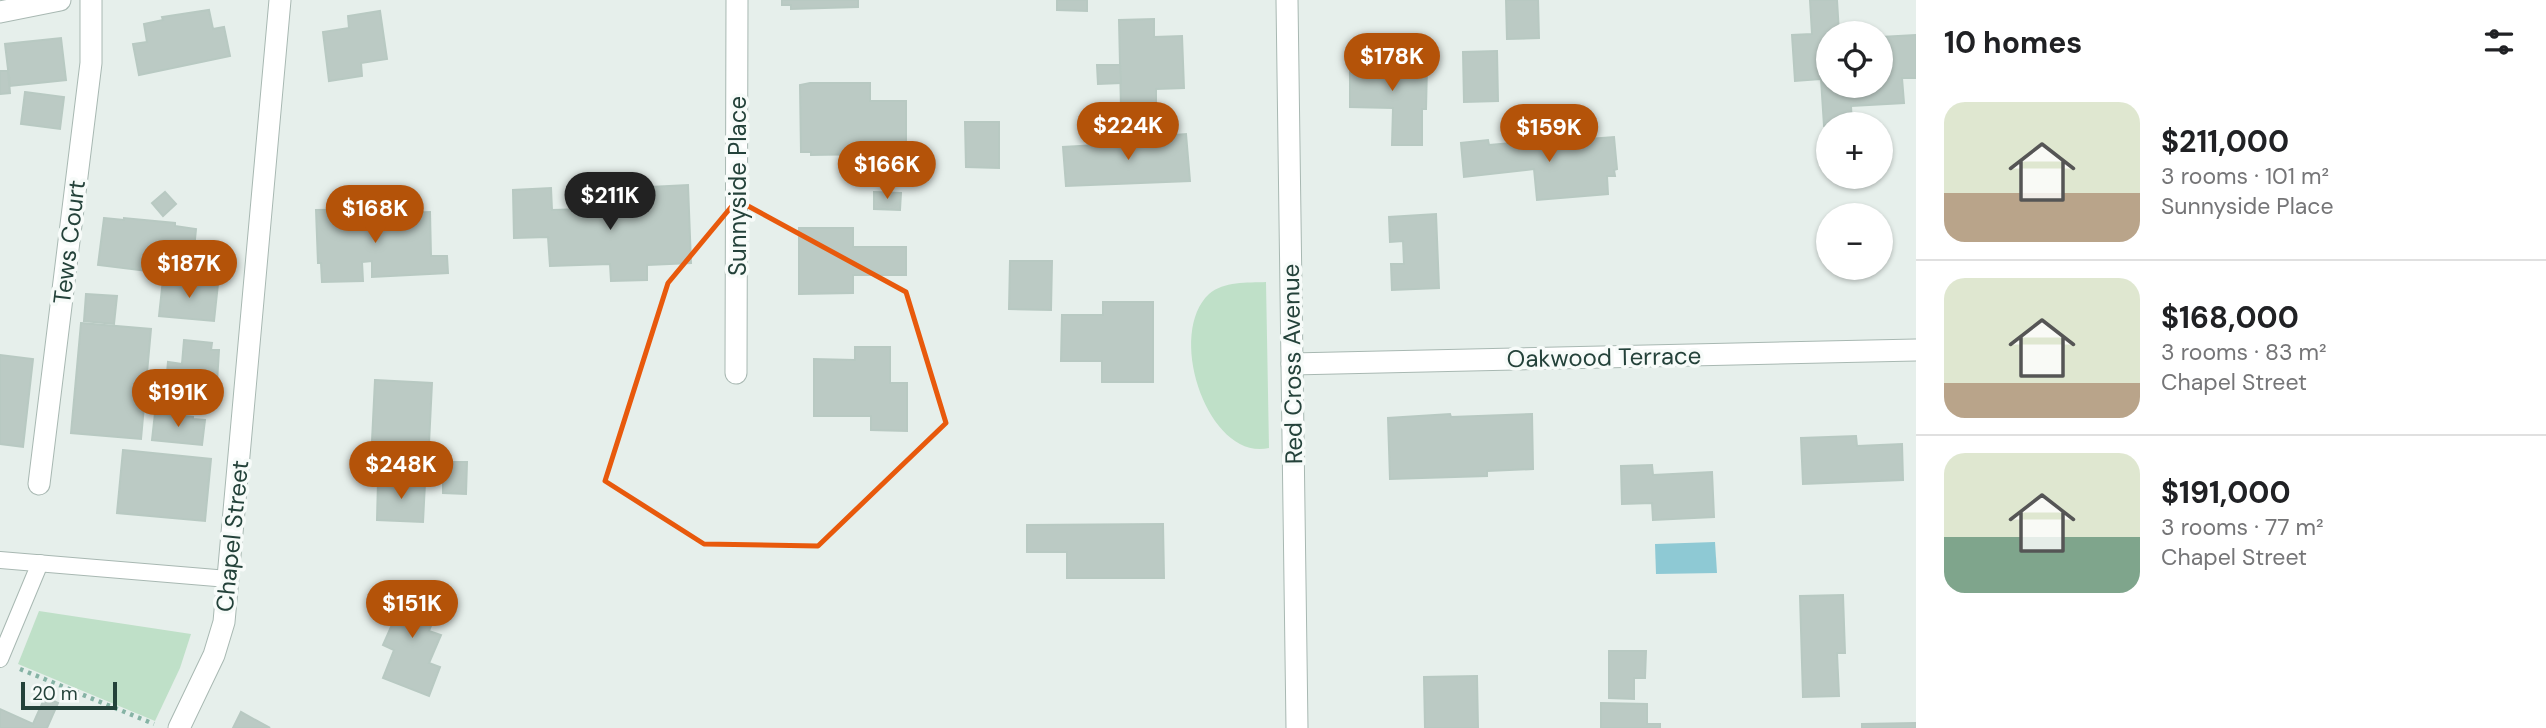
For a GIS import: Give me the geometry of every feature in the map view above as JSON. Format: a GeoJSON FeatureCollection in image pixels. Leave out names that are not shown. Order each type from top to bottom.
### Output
{"type":"FeatureCollection","features":[{"type":"Feature","properties":{"kind":"street"},"geometry":{"type":"LineString","coordinates":[[0,12],[60,0]]}},
{"type":"Feature","properties":{"kind":"street","name":"Tews Court"},"geometry":{"type":"LineString","coordinates":[[39,484],[91,63],[91,0]]}},
{"type":"Feature","properties":{"kind":"street","name":"Chapel Street"},"geometry":{"type":"LineString","coordinates":[[179,728],[214,655],[224,622],[281,0]]}},
{"type":"Feature","properties":{"kind":"street","name":"Sunnyside Place"},"geometry":{"type":"LineString","coordinates":[[736,373],[737,0]]}},
{"type":"Feature","properties":{"kind":"street","name":"Red Cross Avenue"},"geometry":{"type":"LineString","coordinates":[[1287,0],[1297,728]]}},
{"type":"Feature","properties":{"kind":"street","name":"Oakwood Terrace"},"geometry":{"type":"LineString","coordinates":[[1292,364],[1916,350]]}},
{"type":"Feature","properties":{"kind":"lane"},"geometry":{"type":"LineString","coordinates":[[0,560],[228,579]]}},
{"type":"Feature","properties":{"kind":"lane"},"geometry":{"type":"LineString","coordinates":[[6,663],[40,563]]}},
{"type":"Feature","properties":{"kind":"path"},"geometry":{"type":"LineString","coordinates":[[6,663],[161,728]]}},
{"type":"Feature","properties":{"kind":"highlighted area"},"geometry":{"type":"Polygon","coordinates":[[[737,200],[906,292],[946,423],[818,546],[704,544],[605,481],[668,283],[737,200]]]}},
{"type":"Feature","properties":{"kind":"green space"},"geometry":{"type":"Polygon","coordinates":[[[1266,282],[1269,448],[1247,447],[1228,436],[1212,416],[1200,392],[1193,364],[1191,337],[1196,313],[1209,294],[1229,285],[1266,282]]]}},
{"type":"Feature","properties":{"kind":"green space"},"geometry":{"type":"Polygon","coordinates":[[[39,611],[191,634],[180,668],[155,721],[18,664],[39,611]]]}},
{"type":"Feature","properties":{"kind":"water"},"geometry":{"type":"Polygon","coordinates":[[[1715,542],[1717,573],[1656,574],[1655,544],[1715,542]]]}},
{"type":"Feature","properties":{"kind":"building"},"geometry":{"type":"Polygon","coordinates":[[[782,0],[858,0],[858,7],[791,9],[791,5],[782,5],[782,0]]]}},
{"type":"Feature","properties":{"kind":"building"},"geometry":{"type":"Polygon","coordinates":[[[1057,0],[1087,0],[1087,11],[1057,10],[1057,0]]]}},
{"type":"Feature","properties":{"kind":"building"},"geometry":{"type":"Polygon","coordinates":[[[1506,0],[1538,0],[1539,38],[1507,39],[1506,0]]]}},
{"type":"Feature","properties":{"kind":"building"},"geometry":{"type":"Polygon","coordinates":[[[1810,0],[1837,0],[1838,21],[1816,21],[1816,79],[1795,81],[1792,35],[1812,34],[1810,0]]]}},
{"type":"Feature","properties":{"kind":"building"},"geometry":{"type":"Polygon","coordinates":[[[209,10],[213,29],[224,27],[230,56],[139,75],[133,44],[147,42],[144,24],[163,20],[162,17],[209,10]]]}},
{"type":"Feature","properties":{"kind":"building"},"geometry":{"type":"Polygon","coordinates":[[[380,11],[387,59],[361,63],[362,76],[329,81],[323,32],[349,28],[348,16],[380,11]]]}},
{"type":"Feature","properties":{"kind":"building"},"geometry":{"type":"Polygon","coordinates":[[[1154,19],[1154,37],[1182,36],[1184,88],[1156,89],[1156,108],[1121,108],[1119,20],[1154,19]]]}},
{"type":"Feature","properties":{"kind":"building"},"geometry":{"type":"Polygon","coordinates":[[[1916,35],[1916,78],[1902,78],[1904,103],[1851,106],[1851,112],[1823,112],[1822,98],[1893,98],[1893,36],[1916,35]]]}},
{"type":"Feature","properties":{"kind":"building"},"geometry":{"type":"Polygon","coordinates":[[[61,38],[66,80],[10,86],[5,44],[61,38]]]}},
{"type":"Feature","properties":{"kind":"building"},"geometry":{"type":"Polygon","coordinates":[[[1497,51],[1498,101],[1464,102],[1463,52],[1497,51]]]}},
{"type":"Feature","properties":{"kind":"building"},"geometry":{"type":"Polygon","coordinates":[[[1366,54],[1406,55],[1406,66],[1427,66],[1426,109],[1422,109],[1422,145],[1392,145],[1393,108],[1350,107],[1350,62],[1365,62],[1366,54]]]}},
{"type":"Feature","properties":{"kind":"building"},"geometry":{"type":"Polygon","coordinates":[[[1097,65],[1120,65],[1121,83],[1098,84],[1097,65]]]}},
{"type":"Feature","properties":{"kind":"building"},"geometry":{"type":"Polygon","coordinates":[[[0,71],[8,71],[10,93],[0,94],[0,71]]]}},
{"type":"Feature","properties":{"kind":"building"},"geometry":{"type":"Polygon","coordinates":[[[870,83],[870,101],[906,101],[906,143],[870,144],[871,154],[811,155],[811,152],[801,152],[800,85],[870,83]]]}},
{"type":"Feature","properties":{"kind":"building"},"geometry":{"type":"Polygon","coordinates":[[[25,92],[64,97],[60,129],[21,124],[25,92]]]}},
{"type":"Feature","properties":{"kind":"building"},"geometry":{"type":"Polygon","coordinates":[[[965,122],[999,122],[999,168],[966,167],[965,122]]]}},
{"type":"Feature","properties":{"kind":"building"},"geometry":{"type":"Polygon","coordinates":[[[1186,134],[1190,181],[1066,186],[1063,147],[1186,134]]]}},
{"type":"Feature","properties":{"kind":"building"},"geometry":{"type":"Polygon","coordinates":[[[1588,136],[1588,139],[1614,137],[1617,169],[1614,170],[1615,176],[1607,176],[1608,194],[1537,200],[1534,169],[1464,177],[1461,143],[1488,140],[1489,145],[1588,136]]]}},
{"type":"Feature","properties":{"kind":"building"},"geometry":{"type":"Polygon","coordinates":[[[688,185],[691,263],[647,265],[647,280],[611,281],[610,264],[550,266],[548,237],[514,238],[513,190],[551,188],[552,210],[650,207],[650,187],[688,185]]]}},
{"type":"Feature","properties":{"kind":"building"},"geometry":{"type":"Polygon","coordinates":[[[165,192],[176,204],[163,216],[152,203],[165,192]]]}},
{"type":"Feature","properties":{"kind":"building"},"geometry":{"type":"Polygon","coordinates":[[[874,192],[901,193],[900,210],[874,209],[874,192]]]}},
{"type":"Feature","properties":{"kind":"building"},"geometry":{"type":"Polygon","coordinates":[[[375,209],[375,214],[430,212],[431,256],[447,256],[448,273],[372,277],[372,261],[362,262],[363,281],[322,282],[321,263],[318,263],[316,210],[375,209]]]}},
{"type":"Feature","properties":{"kind":"building"},"geometry":{"type":"Polygon","coordinates":[[[1436,214],[1439,288],[1392,290],[1391,264],[1404,264],[1403,241],[1390,242],[1389,217],[1436,214]]]}},
{"type":"Feature","properties":{"kind":"building"},"geometry":{"type":"Polygon","coordinates":[[[104,218],[175,223],[175,226],[196,229],[194,249],[173,246],[171,274],[98,265],[104,218]]]}},
{"type":"Feature","properties":{"kind":"building"},"geometry":{"type":"Polygon","coordinates":[[[799,228],[853,228],[853,247],[906,247],[906,275],[853,275],[853,293],[799,294],[799,228]]]}},
{"type":"Feature","properties":{"kind":"building"},"geometry":{"type":"Polygon","coordinates":[[[1010,261],[1052,261],[1051,310],[1009,309],[1010,261]]]}},
{"type":"Feature","properties":{"kind":"building"},"geometry":{"type":"Polygon","coordinates":[[[210,267],[224,268],[223,281],[209,280],[210,267]]]}},
{"type":"Feature","properties":{"kind":"building"},"geometry":{"type":"Polygon","coordinates":[[[163,279],[218,284],[214,321],[159,316],[163,279]]]}},
{"type":"Feature","properties":{"kind":"building"},"geometry":{"type":"Polygon","coordinates":[[[86,294],[117,296],[114,324],[84,321],[86,294]]]}},
{"type":"Feature","properties":{"kind":"building"},"geometry":{"type":"Polygon","coordinates":[[[1103,302],[1153,302],[1153,382],[1102,382],[1102,361],[1061,361],[1062,315],[1103,315],[1103,302]]]}},
{"type":"Feature","properties":{"kind":"building"},"geometry":{"type":"Polygon","coordinates":[[[81,323],[151,329],[141,439],[71,433],[81,323]]]}},
{"type":"Feature","properties":{"kind":"building"},"geometry":{"type":"Polygon","coordinates":[[[184,340],[212,343],[211,350],[219,350],[216,399],[165,395],[168,362],[182,364],[184,340]]]}},
{"type":"Feature","properties":{"kind":"building"},"geometry":{"type":"Polygon","coordinates":[[[855,347],[890,347],[890,383],[907,383],[907,431],[871,430],[871,416],[814,416],[814,359],[855,360],[855,347]]]}},
{"type":"Feature","properties":{"kind":"building"},"geometry":{"type":"Polygon","coordinates":[[[0,355],[33,359],[23,447],[0,444],[0,355]]]}},
{"type":"Feature","properties":{"kind":"building"},"geometry":{"type":"Polygon","coordinates":[[[375,380],[432,383],[429,444],[372,441],[375,380]]]}},
{"type":"Feature","properties":{"kind":"building"},"geometry":{"type":"Polygon","coordinates":[[[155,413],[205,420],[202,445],[152,440],[155,413]]]}},
{"type":"Feature","properties":{"kind":"building"},"geometry":{"type":"Polygon","coordinates":[[[1450,414],[1451,417],[1532,414],[1533,469],[1487,471],[1487,476],[1390,479],[1388,418],[1450,414]]]}},
{"type":"Feature","properties":{"kind":"building"},"geometry":{"type":"Polygon","coordinates":[[[1856,436],[1857,446],[1902,444],[1903,480],[1803,484],[1801,438],[1856,436]]]}},
{"type":"Feature","properties":{"kind":"building"},"geometry":{"type":"Polygon","coordinates":[[[123,450],[211,459],[205,521],[117,513],[123,450]]]}},
{"type":"Feature","properties":{"kind":"building"},"geometry":{"type":"Polygon","coordinates":[[[443,462],[467,462],[466,494],[443,493],[443,462]]]}},
{"type":"Feature","properties":{"kind":"building"},"geometry":{"type":"Polygon","coordinates":[[[1652,465],[1653,475],[1712,472],[1714,517],[1653,520],[1652,503],[1622,504],[1621,466],[1652,465]]]}},
{"type":"Feature","properties":{"kind":"building"},"geometry":{"type":"Polygon","coordinates":[[[378,481],[425,483],[423,522],[377,520],[378,481]]]}},
{"type":"Feature","properties":{"kind":"building"},"geometry":{"type":"Polygon","coordinates":[[[1163,524],[1164,578],[1067,578],[1067,552],[1027,552],[1027,525],[1163,524]]]}},
{"type":"Feature","properties":{"kind":"building"},"geometry":{"type":"Polygon","coordinates":[[[395,584],[440,603],[429,631],[441,635],[429,663],[440,667],[429,696],[383,678],[394,650],[383,645],[395,618],[383,613],[395,584]]]}},
{"type":"Feature","properties":{"kind":"building"},"geometry":{"type":"Polygon","coordinates":[[[1843,595],[1845,653],[1837,653],[1839,696],[1803,697],[1800,596],[1843,595]]]}},
{"type":"Feature","properties":{"kind":"building"},"geometry":{"type":"Polygon","coordinates":[[[1609,651],[1646,651],[1645,678],[1634,678],[1634,699],[1609,698],[1609,651]]]}},
{"type":"Feature","properties":{"kind":"building"},"geometry":{"type":"Polygon","coordinates":[[[1477,676],[1478,728],[1425,728],[1424,677],[1477,676]]]}},
{"type":"Feature","properties":{"kind":"building"},"geometry":{"type":"Polygon","coordinates":[[[45,697],[58,703],[47,728],[0,728],[0,709],[33,724],[45,697]]]}},
{"type":"Feature","properties":{"kind":"building"},"geometry":{"type":"Polygon","coordinates":[[[1601,703],[1647,704],[1647,724],[1660,724],[1660,728],[1601,728],[1601,703]]]}},
{"type":"Feature","properties":{"kind":"building"},"geometry":{"type":"Polygon","coordinates":[[[241,712],[270,728],[233,728],[241,712]]]}},
{"type":"Feature","properties":{"kind":"building"},"geometry":{"type":"Polygon","coordinates":[[[1916,723],[1916,728],[1862,728],[1862,724],[1916,723]]]}}]}
